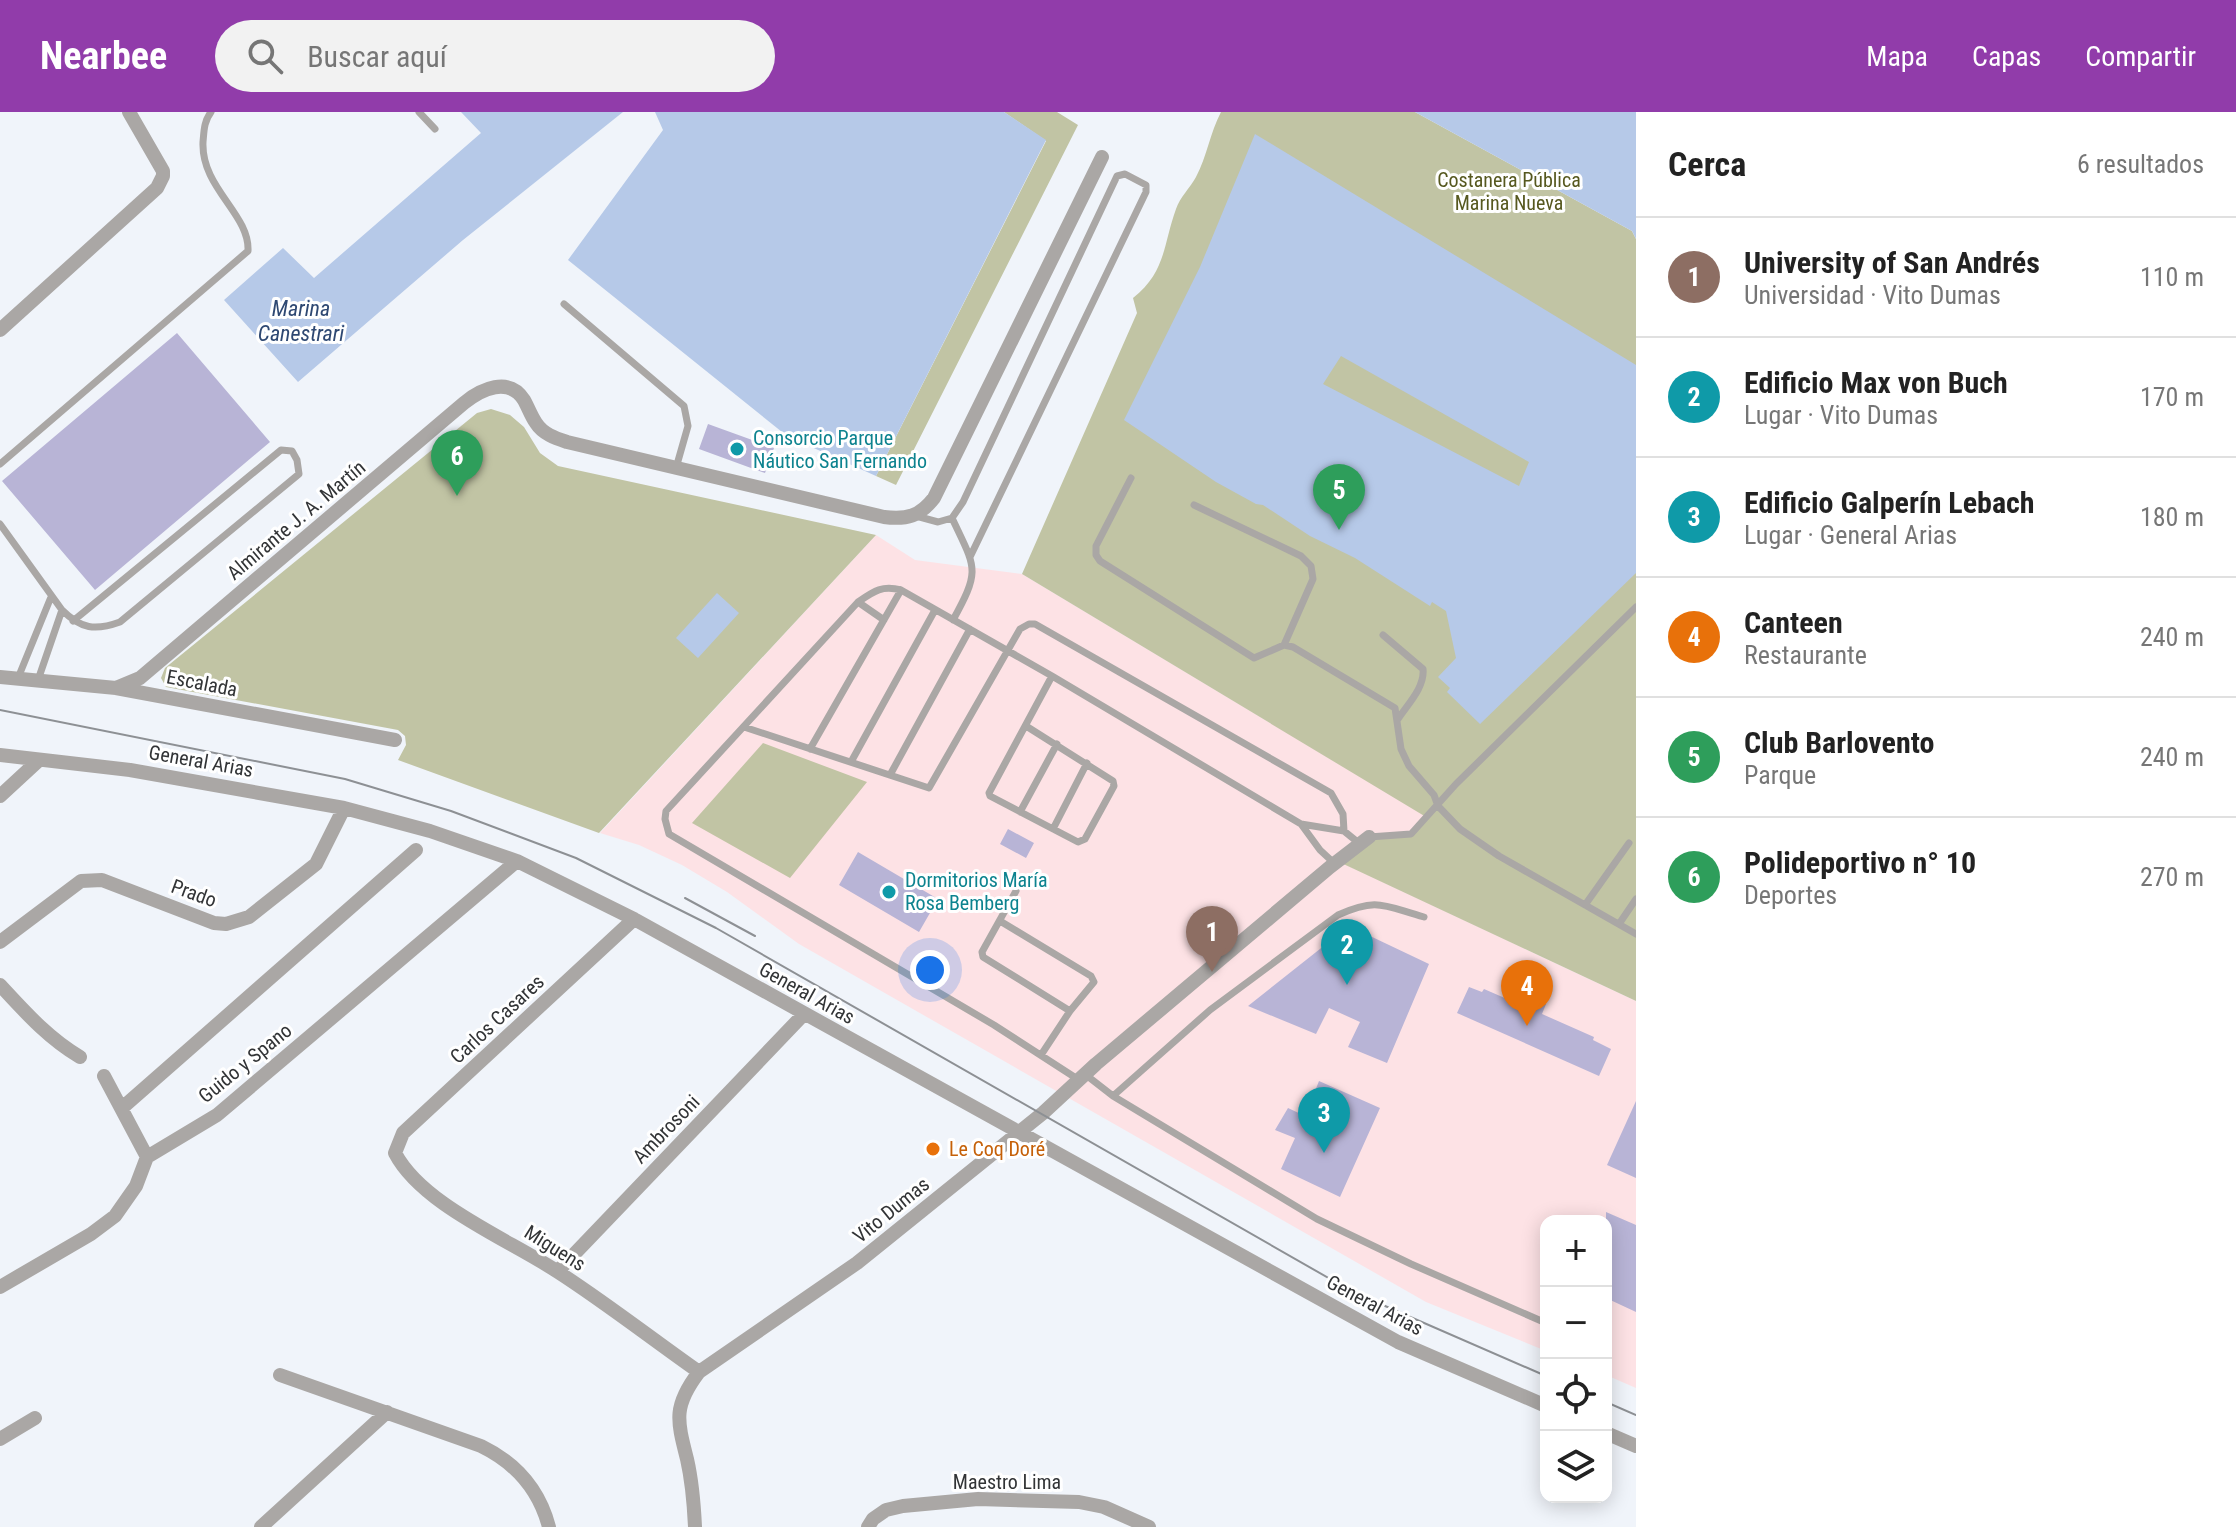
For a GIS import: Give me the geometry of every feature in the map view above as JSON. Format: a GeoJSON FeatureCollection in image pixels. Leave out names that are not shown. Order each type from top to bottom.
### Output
{"type":"FeatureCollection","features":[{"type":"Feature","properties":{"kind":"street"},"geometry":{"type":"LineString","coordinates":[[0,330],[157,188],[163,171],[129,112]]}},
{"type":"Feature","properties":{"kind":"street"},"geometry":{"type":"LineString","coordinates":[[676,468],[884,517],[901,519],[916,516],[934,498],[1102,157]]}},
{"type":"Feature","properties":{"kind":"street","name":"Almirante J. A. Martín"},"geometry":{"type":"LineString","coordinates":[[116,688],[140,678],[476,393],[502,386],[513,389],[522,397],[536,424],[553,437],[676,468]]}},
{"type":"Feature","properties":{"kind":"street","name":"Escalada"},"geometry":{"type":"LineString","coordinates":[[0,677],[116,688],[395,740]]}},
{"type":"Feature","properties":{"kind":"street","name":"General Arias"},"geometry":{"type":"LineString","coordinates":[[0,755],[158,774],[344,808],[430,831],[517,861],[634,919],[1398,1342],[1540,1403]]}},
{"type":"Feature","properties":{"kind":"street"},"geometry":{"type":"LineString","coordinates":[[0,796],[39,760]]}},
{"type":"Feature","properties":{"kind":"street","name":"Prado"},"geometry":{"type":"LineString","coordinates":[[0,942],[81,881],[102,880],[214,923],[226,924],[249,917],[316,864],[344,808]]}},
{"type":"Feature","properties":{"kind":"street","name":"Vito Dumas"},"geometry":{"type":"LineString","coordinates":[[695,1527],[690,1476],[677,1419],[687,1388],[699,1372],[857,1263],[1017,1133],[1364,840]]}},
{"type":"Feature","properties":{"kind":"street"},"geometry":{"type":"LineString","coordinates":[[122,1108],[416,850]]}},
{"type":"Feature","properties":{"kind":"street","name":"Guido y Spano"},"geometry":{"type":"LineString","coordinates":[[147,1157],[217,1115],[517,861]]}},
{"type":"Feature","properties":{"kind":"street","name":"Carlos Casares"},"geometry":{"type":"LineString","coordinates":[[395,1153],[403,1133],[634,919]]}},
{"type":"Feature","properties":{"kind":"street"},"geometry":{"type":"LineString","coordinates":[[0,985],[49,1036],[80,1057]]}},
{"type":"Feature","properties":{"kind":"street","name":"Ambrosoni"},"geometry":{"type":"LineString","coordinates":[[558,1271],[804,1014]]}},
{"type":"Feature","properties":{"kind":"street"},"geometry":{"type":"LineString","coordinates":[[0,1287],[91,1234],[115,1216],[136,1186],[147,1157],[104,1076]]}},
{"type":"Feature","properties":{"kind":"street","name":"Miguens"},"geometry":{"type":"LineString","coordinates":[[395,1153],[404,1170],[431,1195],[558,1271],[699,1372]]}},
{"type":"Feature","properties":{"kind":"street"},"geometry":{"type":"LineString","coordinates":[[280,1375],[502,1456],[520,1471],[536,1494],[549,1527]]}},
{"type":"Feature","properties":{"kind":"street"},"geometry":{"type":"LineString","coordinates":[[261,1527],[387,1412]]}},
{"type":"Feature","properties":{"kind":"street"},"geometry":{"type":"LineString","coordinates":[[0,1439],[35,1418]]}},
{"type":"Feature","properties":{"kind":"street"},"geometry":{"type":"LineString","coordinates":[[1612,1436],[1636,1446]]}},
{"type":"Feature","properties":{"kind":"street","name":"Maestro Lima"},"geometry":{"type":"LineString","coordinates":[[868,1527],[886,1510],[978,1499],[1079,1502],[1104,1507],[1149,1527]]}},
{"type":"Feature","properties":{"kind":"lane"},"geometry":{"type":"LineString","coordinates":[[0,464],[248,251],[249,238],[210,179],[202,156],[204,131],[211,112]]}},
{"type":"Feature","properties":{"kind":"lane"},"geometry":{"type":"LineString","coordinates":[[419,112],[435,129]]}},
{"type":"Feature","properties":{"kind":"lane"},"geometry":{"type":"LineString","coordinates":[[916,516],[938,522],[952,518],[963,502],[1117,176],[1125,174],[1146,185],[1146,192],[970,557]]}},
{"type":"Feature","properties":{"kind":"lane"},"geometry":{"type":"LineString","coordinates":[[564,304],[684,406],[688,426],[676,468]]}},
{"type":"Feature","properties":{"kind":"lane"},"geometry":{"type":"LineString","coordinates":[[0,524],[62,610],[73,621],[100,629],[120,622],[299,474],[292,451],[281,450],[73,621]]}},
{"type":"Feature","properties":{"kind":"lane"},"geometry":{"type":"LineString","coordinates":[[1131,478],[1096,546],[1100,561],[1254,658],[1284,645],[1293,647],[1395,708],[1401,749],[1409,766],[1434,795],[1438,806],[1460,829],[1499,856],[1636,934]]}},
{"type":"Feature","properties":{"kind":"lane"},"geometry":{"type":"LineString","coordinates":[[1194,505],[1301,556],[1311,566],[1313,579],[1284,645]]}},
{"type":"Feature","properties":{"kind":"lane"},"geometry":{"type":"LineString","coordinates":[[952,518],[970,557],[973,577],[953,620]]}},
{"type":"Feature","properties":{"kind":"lane"},"geometry":{"type":"LineString","coordinates":[[1540,1320],[1317,1219],[669,834],[666,811],[858,602],[877,588],[889,587],[901,590],[1052,676],[1301,824],[1344,831],[1364,840],[1411,834],[1456,784],[1636,607]]}},
{"type":"Feature","properties":{"kind":"lane"},"geometry":{"type":"LineString","coordinates":[[810,749],[901,590]]}},
{"type":"Feature","properties":{"kind":"lane"},"geometry":{"type":"LineString","coordinates":[[18,678],[51,597]]}},
{"type":"Feature","properties":{"kind":"lane"},"geometry":{"type":"LineString","coordinates":[[858,602],[884,620]]}},
{"type":"Feature","properties":{"kind":"lane"},"geometry":{"type":"LineString","coordinates":[[38,680],[62,610]]}},
{"type":"Feature","properties":{"kind":"lane"},"geometry":{"type":"LineString","coordinates":[[851,762],[935,610]]}},
{"type":"Feature","properties":{"kind":"lane"},"geometry":{"type":"LineString","coordinates":[[744,727],[929,788],[1006,650],[1020,629],[1035,624],[1331,793],[1343,814],[1344,831]]}},
{"type":"Feature","properties":{"kind":"lane"},"geometry":{"type":"LineString","coordinates":[[890,775],[970,629]]}},
{"type":"Feature","properties":{"kind":"lane"},"geometry":{"type":"LineString","coordinates":[[1383,635],[1423,669],[1424,678],[1398,719]]}},
{"type":"Feature","properties":{"kind":"lane"},"geometry":{"type":"LineString","coordinates":[[1026,726],[1109,776],[1114,786],[1085,839],[1078,842],[989,793],[1052,676]]}},
{"type":"Feature","properties":{"kind":"lane"},"geometry":{"type":"LineString","coordinates":[[1020,812],[1057,744]]}},
{"type":"Feature","properties":{"kind":"lane"},"geometry":{"type":"LineString","coordinates":[[1053,829],[1087,763]]}},
{"type":"Feature","properties":{"kind":"lane"},"geometry":{"type":"LineString","coordinates":[[1301,824],[1334,863]]}},
{"type":"Feature","properties":{"kind":"lane"},"geometry":{"type":"LineString","coordinates":[[1585,905],[1629,843]]}},
{"type":"Feature","properties":{"kind":"lane"},"geometry":{"type":"LineString","coordinates":[[1016,891],[982,952],[983,957],[1070,1011]]}},
{"type":"Feature","properties":{"kind":"lane"},"geometry":{"type":"LineString","coordinates":[[1619,924],[1636,899]]}},
{"type":"Feature","properties":{"kind":"lane"},"geometry":{"type":"LineString","coordinates":[[1113,1096],[1210,1010],[1338,915],[1360,905],[1374,903],[1424,917]]}},
{"type":"Feature","properties":{"kind":"lane"},"geometry":{"type":"LineString","coordinates":[[1000,921],[1091,976],[1094,982],[1041,1055]]}},
{"type":"Feature","properties":{"kind":"shaded area"},"geometry":{"type":"Polygon","coordinates":[[[876,535],[915,560],[1022,574],[1427,817],[1411,834],[1338,861],[1636,1001],[1636,1388],[1612,1378],[1612,1215],[1540,1215],[1540,1349],[1426,1302],[799,944],[727,892],[682,865],[639,845],[600,833],[876,535]]]}},
{"type":"Feature","properties":{"kind":"green space"},"geometry":{"type":"Polygon","coordinates":[[[1004,112],[1057,112],[1078,125],[896,485],[876,476],[1046,141],[1004,112]]]}},
{"type":"Feature","properties":{"kind":"green space","name":"Costanera Pública Marina Nueva"},"geometry":{"type":"Polygon","coordinates":[[[1221,112],[1415,112],[1632,231],[1636,239],[1636,1001],[1337,861],[1369,837],[1411,834],[1426,817],[1022,574],[1137,313],[1133,298],[1158,268],[1178,205],[1200,169],[1221,112]]]}},
{"type":"Feature","properties":{"kind":"green space"},"geometry":{"type":"Polygon","coordinates":[[[491,409],[510,415],[524,427],[540,453],[558,466],[876,535],[599,833],[398,760],[406,745],[405,736],[398,730],[166,687],[161,678],[165,668],[477,413],[491,409]]]}},
{"type":"Feature","properties":{"kind":"green space"},"geometry":{"type":"Polygon","coordinates":[[[763,743],[867,782],[790,878],[692,823],[763,743]]]}},
{"type":"Feature","properties":{"kind":"water","name":"Marina Canestrari"},"geometry":{"type":"Polygon","coordinates":[[[461,112],[623,112],[463,240],[298,382],[224,300],[283,248],[314,278],[481,133],[461,112]]]}},
{"type":"Feature","properties":{"kind":"water"},"geometry":{"type":"Polygon","coordinates":[[[655,112],[1004,112],[1046,140],[876,476],[787,436],[568,260],[663,130],[655,112]]]}},
{"type":"Feature","properties":{"kind":"water"},"geometry":{"type":"Polygon","coordinates":[[[1415,112],[1636,112],[1636,239],[1632,231],[1415,112]]]}},
{"type":"Feature","properties":{"kind":"water"},"geometry":{"type":"Polygon","coordinates":[[[1255,134],[1636,365],[1636,573],[1480,724],[1447,692],[1450,688],[1438,677],[1456,658],[1446,611],[1432,602],[1430,606],[1355,558],[1216,482],[1124,420],[1200,267],[1255,134]],[[1341,356],[1323,384],[1519,486],[1529,462],[1341,356]]]}},
{"type":"Feature","properties":{"kind":"water"},"geometry":{"type":"Polygon","coordinates":[[[717,593],[739,613],[698,658],[676,638],[717,593]]]}},
{"type":"Feature","properties":{"kind":"building"},"geometry":{"type":"Polygon","coordinates":[[[177,333],[270,442],[95,590],[2,481],[177,333]]]}},
{"type":"Feature","properties":{"kind":"building","name":"Consorcio Parque Náutico San Fernando"},"geometry":{"type":"Polygon","coordinates":[[[708,424],[774,448],[765,473],[699,449],[708,424]]]}},
{"type":"Feature","properties":{"kind":"building"},"geometry":{"type":"Polygon","coordinates":[[[1008,829],[1034,843],[1026,858],[1000,844],[1008,829]]]}},
{"type":"Feature","properties":{"kind":"building","name":"Dormitorios María Rosa Bemberg"},"geometry":{"type":"Polygon","coordinates":[[[858,852],[938,899],[919,932],[839,885],[858,852]]]}},
{"type":"Feature","properties":{"kind":"building"},"geometry":{"type":"Polygon","coordinates":[[[1349,926],[1429,964],[1387,1063],[1348,1047],[1360,1022],[1329,1008],[1316,1034],[1248,1006],[1349,926]]]}},
{"type":"Feature","properties":{"kind":"building"},"geometry":{"type":"Polygon","coordinates":[[[1469,987],[1482,992],[1484,989],[1507,999],[1511,989],[1546,1004],[1542,1014],[1594,1037],[1593,1040],[1611,1049],[1599,1076],[1457,1013],[1469,987]]]}},
{"type":"Feature","properties":{"kind":"building"},"geometry":{"type":"Polygon","coordinates":[[[1319,1081],[1380,1108],[1340,1197],[1281,1169],[1295,1138],[1275,1130],[1288,1108],[1305,1116],[1319,1081]]]}},
{"type":"Feature","properties":{"kind":"building"},"geometry":{"type":"Polygon","coordinates":[[[1636,1101],[1636,1178],[1607,1165],[1636,1101]]]}},
{"type":"Feature","properties":{"kind":"building"},"geometry":{"type":"Polygon","coordinates":[[[1606,1212],[1636,1225],[1636,1312],[1612,1301],[1612,1215],[1606,1215],[1606,1212]]]}},
{"type":"Feature","properties":{"kind":"tram line"},"geometry":{"type":"LineString","coordinates":[[0,710],[345,779],[451,811],[576,858],[716,928],[1353,1292],[1540,1373]]}},
{"type":"Feature","properties":{"kind":"tram line"},"geometry":{"type":"LineString","coordinates":[[685,898],[755,936]]}},
{"type":"Feature","properties":{"kind":"tram line"},"geometry":{"type":"LineString","coordinates":[[1612,1405],[1636,1415]]}},
{"type":"Feature","properties":{"kind":"place","name":"Consorcio Parque Náutico San Fernando"},"geometry":{"type":"Point","coordinates":[737,449]}},
{"type":"Feature","properties":{"kind":"place","name":"Polideportivo n° 10"},"geometry":{"type":"Point","coordinates":[457,496]}},
{"type":"Feature","properties":{"kind":"place","name":"Club Barlovento"},"geometry":{"type":"Point","coordinates":[1339,530]}},
{"type":"Feature","properties":{"kind":"place","name":"Dormitorios María Rosa Bemberg"},"geometry":{"type":"Point","coordinates":[889,892]}},
{"type":"Feature","properties":{"kind":"place","name":"University of San Andrés"},"geometry":{"type":"Point","coordinates":[1212,972]}},
{"type":"Feature","properties":{"kind":"place","name":"Edificio Max von Buch"},"geometry":{"type":"Point","coordinates":[1347,985]}},
{"type":"Feature","properties":{"kind":"place","name":"Canteen"},"geometry":{"type":"Point","coordinates":[1527,1026]}},
{"type":"Feature","properties":{"kind":"place","name":"Le Coq Doré"},"geometry":{"type":"Point","coordinates":[933,1149]}},
{"type":"Feature","properties":{"kind":"place","name":"Edificio Galperín Lebach"},"geometry":{"type":"Point","coordinates":[1324,1153]}}]}
